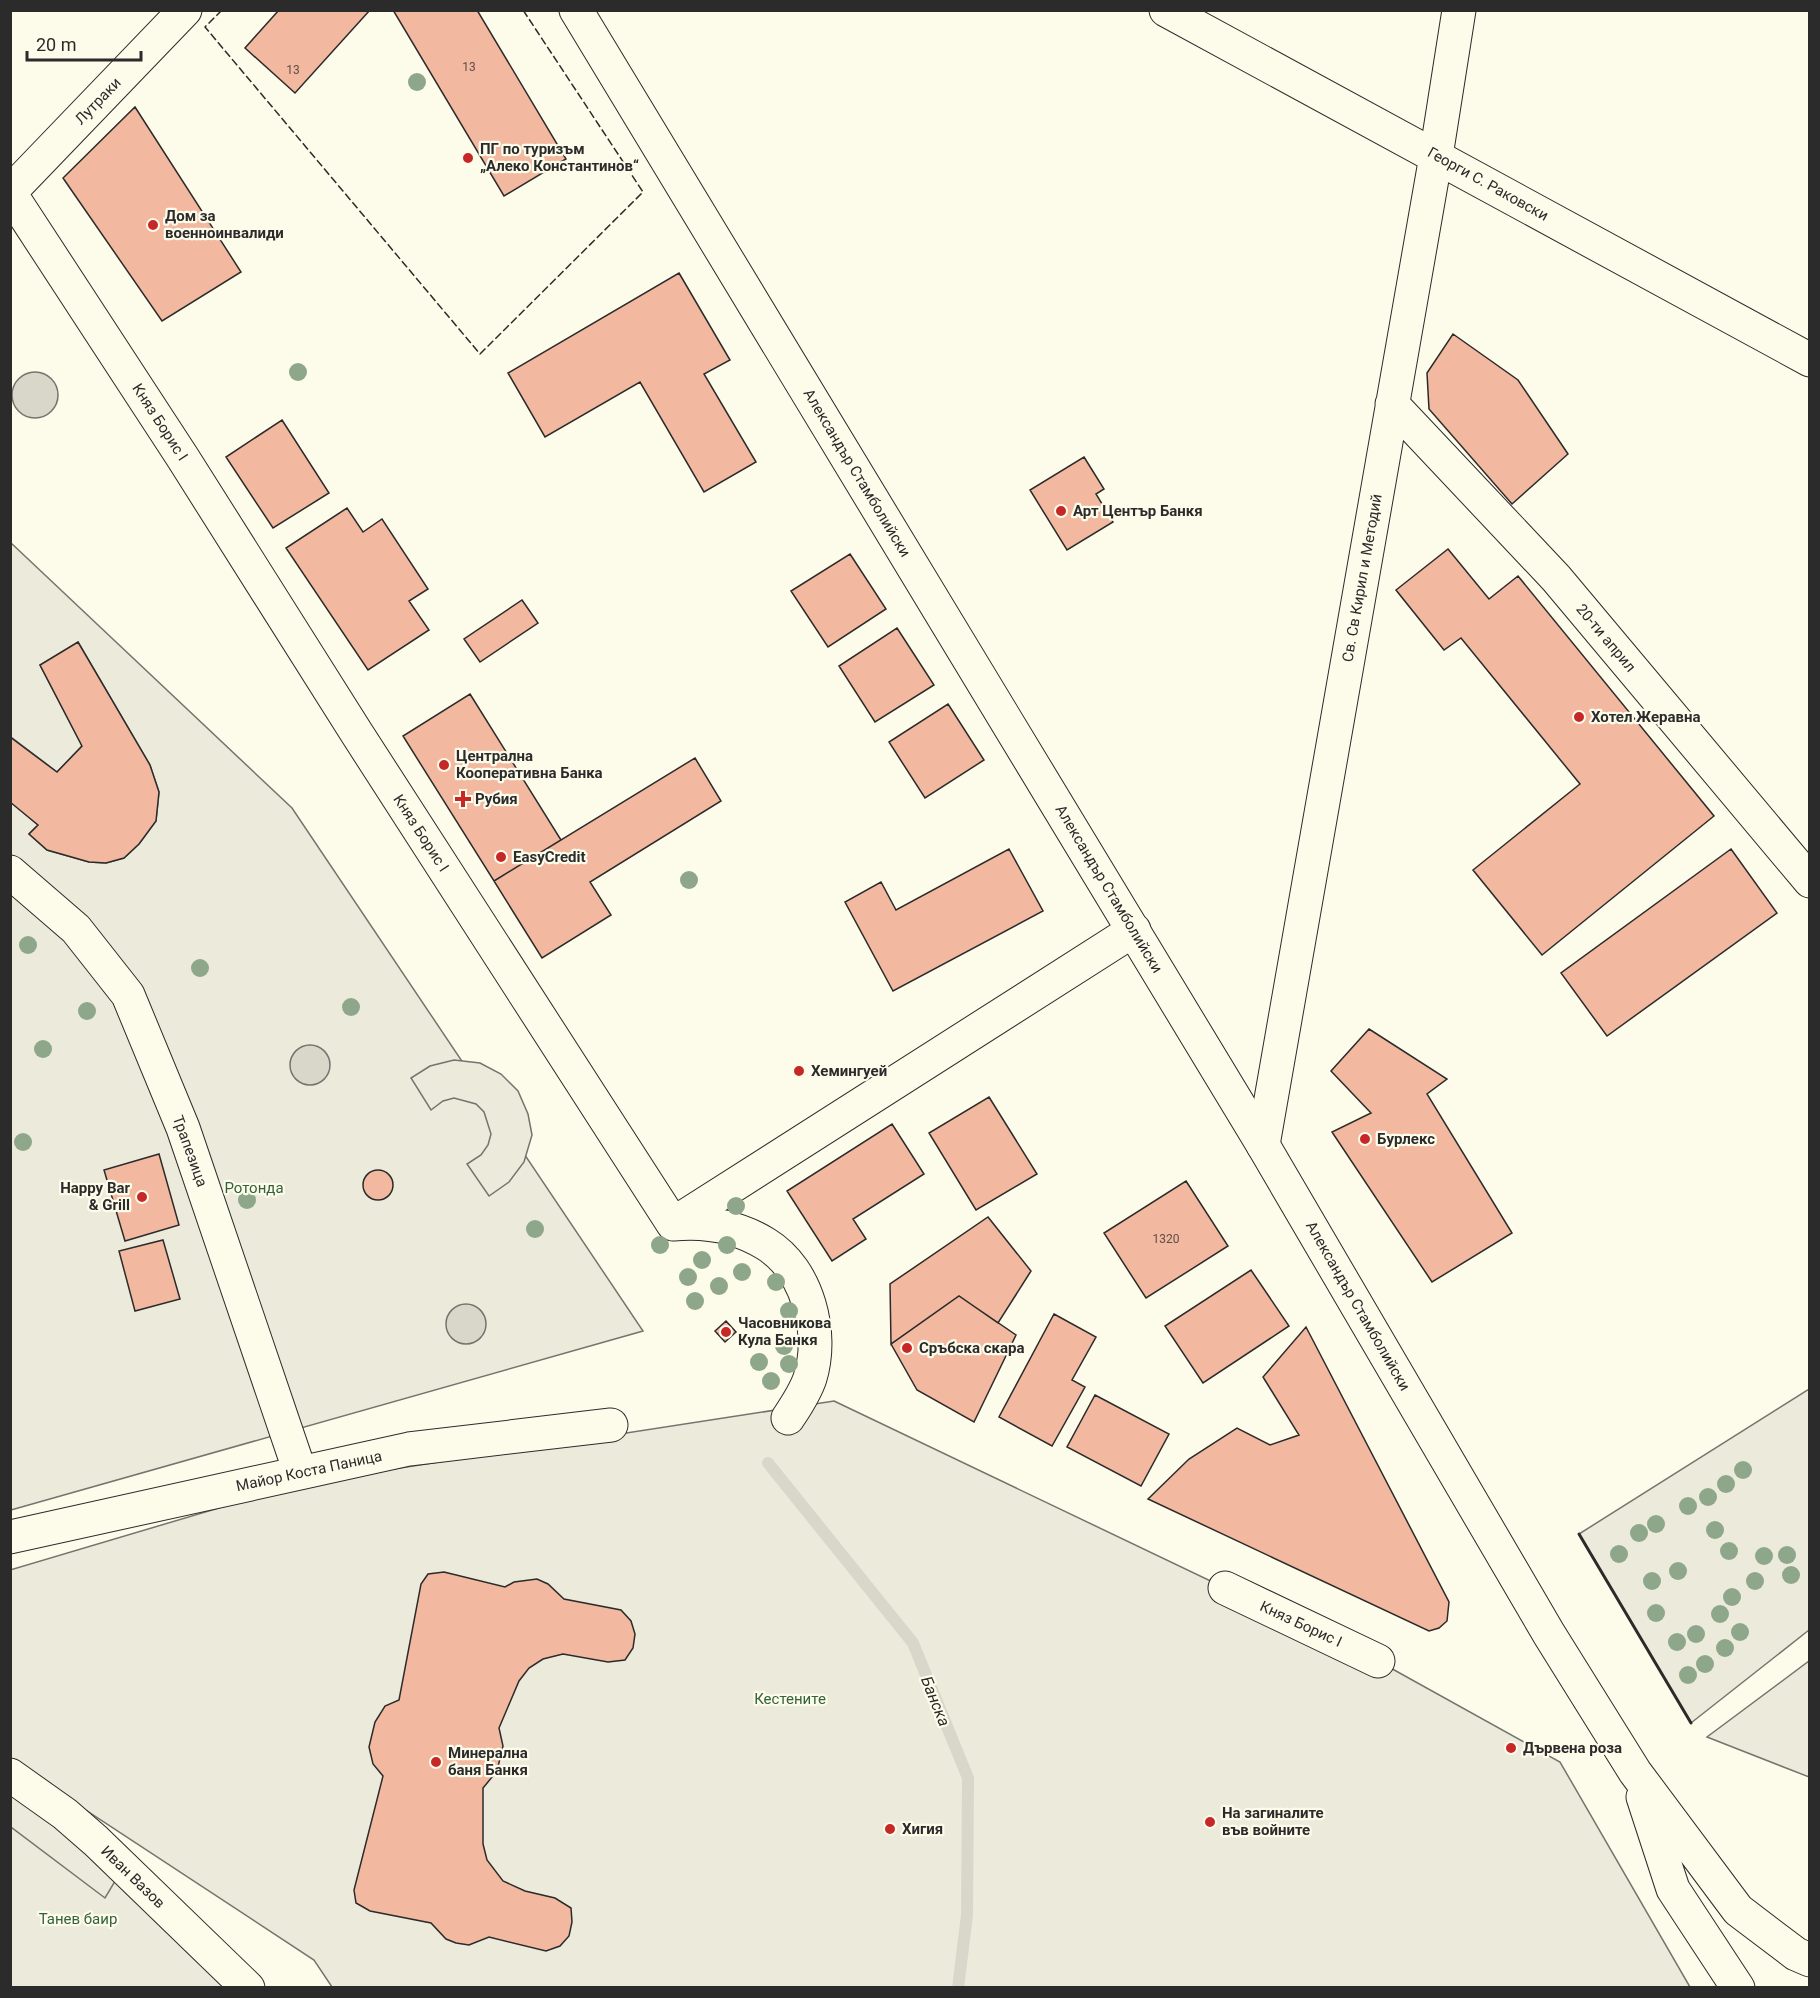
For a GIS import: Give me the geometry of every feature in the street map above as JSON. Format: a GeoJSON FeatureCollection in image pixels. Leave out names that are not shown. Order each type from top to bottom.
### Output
{"type":"FeatureCollection","features":[{"type":"Feature","properties":{"kind":"street","name":"Лутраки"},"geometry":{"type":"LineString","coordinates":[[10,193],[185,10]]}},
{"type":"Feature","properties":{"kind":"street","name":"Александър Стамболийски"},"geometry":{"type":"LineString","coordinates":[[576,10],[1134,930],[1263,1145],[1549,1634],[1635,1772],[1738,1910],[1796,1954],[1809,1960]]}},
{"type":"Feature","properties":{"kind":"street","name":"Георги С. Раковски"},"geometry":{"type":"LineString","coordinates":[[1166,10],[1809,360]]}},
{"type":"Feature","properties":{"kind":"street","name":"Св. Св Кирил и Методий"},"geometry":{"type":"LineString","coordinates":[[1263,1145],[1436,156],[1459,10]]}},
{"type":"Feature","properties":{"kind":"street","name":"Княз Борис I"},"geometry":{"type":"LineString","coordinates":[[10,193],[189,468],[673,1224]]}},
{"type":"Feature","properties":{"kind":"street","name":"20-ти април"},"geometry":{"type":"LineString","coordinates":[[1392,404],[1556,578],[1809,881]]}},
{"type":"Feature","properties":{"kind":"street","name":"Трапезица"},"geometry":{"type":"LineString","coordinates":[[10,872],[76,929],[128,995],[183,1128],[300,1472]]}},
{"type":"Feature","properties":{"kind":"street"},"geometry":{"type":"LineString","coordinates":[[673,1224],[1134,930]]}},
{"type":"Feature","properties":{"kind":"street"},"geometry":{"type":"LineString","coordinates":[[673,1224],[703,1222],[735,1230],[767,1244],[787,1264],[802,1287],[814,1319],[816,1349],[810,1378],[788,1418]]}},
{"type":"Feature","properties":{"kind":"street","name":"Майор Коста Паница"},"geometry":{"type":"LineString","coordinates":[[10,1537],[409,1449],[611,1425]]}},
{"type":"Feature","properties":{"kind":"street","name":"Княз Борис I"},"geometry":{"type":"LineString","coordinates":[[1225,1588],[1378,1660]]}},
{"type":"Feature","properties":{"kind":"street","name":"Александър Стамболийски"},"geometry":{"type":"LineString","coordinates":[[1635,1772],[1673,1889],[1738,1988]]}},
{"type":"Feature","properties":{"kind":"street","name":"Иван Вазов"},"geometry":{"type":"LineString","coordinates":[[10,1775],[65,1814],[96,1841],[248,1988]]}},
{"type":"Feature","properties":{"kind":"green space","name":"Ротонда"},"geometry":{"type":"Polygon","coordinates":[[[10,542],[292,808],[643,1331],[11,1510],[11,802],[38,825],[29,834],[47,850],[89,862],[106,863],[124,858],[139,844],[156,821],[159,792],[150,765],[78,642],[40,665],[82,746],[57,772],[11,737],[10,542]]]}},
{"type":"Feature","properties":{"kind":"green space"},"geometry":{"type":"Polygon","coordinates":[[[1809,1389],[1809,1630],[1691,1723],[1579,1534],[1809,1389]]]}},
{"type":"Feature","properties":{"kind":"green space","name":"Кестените"},"geometry":{"type":"Polygon","coordinates":[[[834,1401],[1378,1661],[1560,1762],[1690,1987],[332,1987],[314,1960],[11,1761],[10,1570],[303,1483],[834,1401]]]}},
{"type":"Feature","properties":{"kind":"green space"},"geometry":{"type":"Polygon","coordinates":[[[1809,1661],[1809,1777],[1707,1737],[1809,1661]]]}},
{"type":"Feature","properties":{"kind":"green space","name":"Танев баир"},"geometry":{"type":"Polygon","coordinates":[[[10,1775],[248,1987],[11,1987],[10,1775]]]}},
{"type":"Feature","properties":{"kind":"shaded area"},"geometry":{"type":"Polygon","coordinates":[[[40,372],[52,378],[57,386],[57,404],[52,412],[44,417],[30,418],[22,415],[15,408],[12,390],[15,382],[22,375],[40,372]]]}},
{"type":"Feature","properties":{"kind":"shaded area"},"geometry":{"type":"Polygon","coordinates":[[[310,1045],[318,1046],[324,1051],[329,1057],[329,1073],[324,1079],[318,1084],[310,1085],[302,1084],[296,1079],[291,1073],[290,1065],[291,1057],[296,1051],[302,1046],[310,1045]]]}},
{"type":"Feature","properties":{"kind":"shaded area"},"geometry":{"type":"Polygon","coordinates":[[[454,1060],[480,1063],[501,1074],[518,1091],[528,1114],[532,1135],[524,1162],[509,1182],[489,1196],[467,1164],[481,1155],[488,1145],[491,1134],[484,1112],[476,1104],[454,1098],[443,1101],[431,1110],[411,1078],[430,1066],[454,1060]]]}},
{"type":"Feature","properties":{"kind":"shaded area"},"geometry":{"type":"Polygon","coordinates":[[[466,1304],[474,1305],[480,1310],[485,1316],[485,1332],[480,1338],[474,1343],[466,1344],[458,1343],[452,1338],[447,1332],[446,1324],[447,1316],[452,1310],[458,1305],[466,1304]]]}},
{"type":"Feature","properties":{"kind":"shaded area"},"geometry":{"type":"Polygon","coordinates":[[[10,1773],[123,1868],[105,1898],[11,1827],[10,1773]]]}},
{"type":"Feature","properties":{"kind":"building"},"geometry":{"type":"Polygon","coordinates":[[[279,10],[370,10],[295,93],[245,48],[279,10]]]}},
{"type":"Feature","properties":{"kind":"building"},"geometry":{"type":"Polygon","coordinates":[[[393,10],[477,10],[566,159],[504,196],[393,10]]]}},
{"type":"Feature","properties":{"kind":"building","name":"Дом за военноинвалиди"},"geometry":{"type":"Polygon","coordinates":[[[135,107],[241,272],[162,321],[63,178],[135,107]]]}},
{"type":"Feature","properties":{"kind":"building"},"geometry":{"type":"Polygon","coordinates":[[[679,273],[730,360],[704,374],[756,462],[704,492],[640,382],[545,437],[508,373],[679,273]]]}},
{"type":"Feature","properties":{"kind":"building"},"geometry":{"type":"Polygon","coordinates":[[[1453,334],[1518,380],[1568,454],[1512,504],[1429,409],[1427,373],[1453,334]]]}},
{"type":"Feature","properties":{"kind":"building"},"geometry":{"type":"Polygon","coordinates":[[[282,420],[329,493],[273,528],[226,457],[282,420]]]}},
{"type":"Feature","properties":{"kind":"building"},"geometry":{"type":"Polygon","coordinates":[[[1084,457],[1104,489],[1096,494],[1113,522],[1067,550],[1030,490],[1084,457]]]}},
{"type":"Feature","properties":{"kind":"building"},"geometry":{"type":"Polygon","coordinates":[[[347,508],[363,532],[382,519],[428,589],[409,601],[429,630],[368,670],[286,548],[347,508]]]}},
{"type":"Feature","properties":{"kind":"building","name":"Хотел Жеравна"},"geometry":{"type":"Polygon","coordinates":[[[1448,549],[1489,599],[1518,576],[1714,816],[1542,955],[1473,870],[1580,784],[1461,638],[1444,650],[1396,590],[1448,549]]]}},
{"type":"Feature","properties":{"kind":"building"},"geometry":{"type":"Polygon","coordinates":[[[850,554],[886,609],[828,647],[791,591],[850,554]]]}},
{"type":"Feature","properties":{"kind":"building"},"geometry":{"type":"Polygon","coordinates":[[[522,600],[538,623],[480,662],[464,639],[522,600]]]}},
{"type":"Feature","properties":{"kind":"building"},"geometry":{"type":"Polygon","coordinates":[[[897,628],[934,685],[875,722],[839,666],[897,628]]]}},
{"type":"Feature","properties":{"kind":"building"},"geometry":{"type":"Polygon","coordinates":[[[78,642],[150,765],[159,792],[156,821],[139,844],[124,858],[106,863],[89,862],[47,850],[29,834],[38,825],[10,802],[10,737],[57,772],[82,746],[40,665],[78,642]]]}},
{"type":"Feature","properties":{"kind":"building"},"geometry":{"type":"Polygon","coordinates":[[[470,694],[561,840],[494,881],[403,736],[470,694]]]}},
{"type":"Feature","properties":{"kind":"building"},"geometry":{"type":"Polygon","coordinates":[[[948,704],[984,760],[925,798],[889,742],[948,704]]]}},
{"type":"Feature","properties":{"kind":"building"},"geometry":{"type":"Polygon","coordinates":[[[695,758],[721,801],[590,882],[611,915],[542,958],[494,881],[695,758]]]}},
{"type":"Feature","properties":{"kind":"building"},"geometry":{"type":"Polygon","coordinates":[[[1009,849],[1043,911],[893,991],[845,902],[881,882],[896,910],[1009,849]]]}},
{"type":"Feature","properties":{"kind":"building"},"geometry":{"type":"Polygon","coordinates":[[[1731,849],[1777,913],[1607,1036],[1561,973],[1731,849]]]}},
{"type":"Feature","properties":{"kind":"building"},"geometry":{"type":"Polygon","coordinates":[[[1369,1029],[1447,1079],[1427,1094],[1512,1233],[1432,1282],[1332,1132],[1371,1113],[1331,1071],[1369,1029]]]}},
{"type":"Feature","properties":{"kind":"building"},"geometry":{"type":"Polygon","coordinates":[[[989,1097],[1037,1174],[976,1210],[929,1133],[989,1097]]]}},
{"type":"Feature","properties":{"kind":"building"},"geometry":{"type":"Polygon","coordinates":[[[892,1124],[924,1174],[853,1219],[866,1239],[832,1261],[787,1191],[892,1124]]]}},
{"type":"Feature","properties":{"kind":"building","name":"Happy Bar & Grill"},"geometry":{"type":"Polygon","coordinates":[[[159,1154],[179,1225],[125,1241],[104,1170],[159,1154]]]}},
{"type":"Feature","properties":{"kind":"building"},"geometry":{"type":"Polygon","coordinates":[[[378,1170],[389,1174],[393,1185],[389,1196],[378,1200],[367,1196],[363,1185],[367,1174],[378,1170]]]}},
{"type":"Feature","properties":{"kind":"building"},"geometry":{"type":"Polygon","coordinates":[[[1186,1181],[1228,1246],[1146,1298],[1104,1233],[1186,1181]]]}},
{"type":"Feature","properties":{"kind":"building"},"geometry":{"type":"Polygon","coordinates":[[[988,1217],[1031,1271],[998,1323],[959,1296],[891,1344],[890,1284],[988,1217]]]}},
{"type":"Feature","properties":{"kind":"building"},"geometry":{"type":"Polygon","coordinates":[[[163,1240],[180,1299],[135,1311],[119,1251],[163,1240]]]}},
{"type":"Feature","properties":{"kind":"building"},"geometry":{"type":"Polygon","coordinates":[[[1251,1270],[1289,1326],[1203,1383],[1165,1326],[1251,1270]]]}},
{"type":"Feature","properties":{"kind":"building"},"geometry":{"type":"Polygon","coordinates":[[[959,1296],[1016,1335],[974,1422],[917,1390],[891,1344],[959,1296]]]}},
{"type":"Feature","properties":{"kind":"building"},"geometry":{"type":"Polygon","coordinates":[[[1054,1314],[1096,1337],[1072,1380],[1085,1387],[1052,1446],[999,1417],[1054,1314]]]}},
{"type":"Feature","properties":{"kind":"building","name":"Часовникова Кула Банкя"},"geometry":{"type":"Polygon","coordinates":[[[726,1321],[736,1332],[725,1342],[715,1331],[726,1321]]]}},
{"type":"Feature","properties":{"kind":"building"},"geometry":{"type":"Polygon","coordinates":[[[1306,1327],[1449,1602],[1447,1621],[1439,1628],[1429,1631],[1148,1499],[1189,1459],[1237,1428],[1270,1445],[1299,1435],[1263,1377],[1306,1327]]]}},
{"type":"Feature","properties":{"kind":"building"},"geometry":{"type":"Polygon","coordinates":[[[1095,1395],[1169,1434],[1141,1486],[1067,1447],[1095,1395]]]}},
{"type":"Feature","properties":{"kind":"building","name":"Минерална баня Банкя"},"geometry":{"type":"Polygon","coordinates":[[[444,1572],[505,1587],[514,1582],[537,1579],[548,1584],[564,1599],[621,1610],[631,1621],[635,1634],[633,1648],[625,1660],[608,1662],[563,1654],[543,1659],[529,1668],[519,1681],[499,1728],[503,1746],[497,1771],[483,1788],[483,1844],[487,1860],[503,1881],[525,1891],[555,1898],[571,1908],[572,1922],[569,1936],[560,1946],[546,1951],[489,1937],[469,1945],[456,1943],[446,1939],[431,1923],[370,1911],[356,1903],[354,1890],[383,1776],[373,1764],[369,1747],[375,1722],[385,1706],[399,1700],[421,1584],[428,1574],[444,1572]]]}},
{"type":"Feature","properties":{"kind":"waterway","name":"Банска"},"geometry":{"type":"LineString","coordinates":[[768,1463],[913,1643],[968,1778],[967,1915],[958,1988]]}},
{"type":"Feature","properties":{"kind":"fence"},"geometry":{"type":"LineString","coordinates":[[222,10],[205,27],[480,354],[643,192],[523,10]]}},
{"type":"Feature","properties":{"kind":"wall"},"geometry":{"type":"LineString","coordinates":[[1579,1534],[1691,1723]]}},
{"type":"Feature","properties":{"kind":"place","name":"ПГ по туризъм „Алеко Константинов“"},"geometry":{"type":"Point","coordinates":[468,158]}},
{"type":"Feature","properties":{"kind":"place","name":"Дом за военноинвалиди"},"geometry":{"type":"Point","coordinates":[153,225]}},
{"type":"Feature","properties":{"kind":"place","name":"Арт Център Банкя"},"geometry":{"type":"Point","coordinates":[1061,511]}},
{"type":"Feature","properties":{"kind":"place","name":"Хотел Жеравна"},"geometry":{"type":"Point","coordinates":[1579,717]}},
{"type":"Feature","properties":{"kind":"place","name":"Централна Кооперативна Банка"},"geometry":{"type":"Point","coordinates":[444,765]}},
{"type":"Feature","properties":{"kind":"place","name":"Рубия"},"geometry":{"type":"Point","coordinates":[463,799]}},
{"type":"Feature","properties":{"kind":"place","name":"EasyCredit"},"geometry":{"type":"Point","coordinates":[501,857]}},
{"type":"Feature","properties":{"kind":"place","name":"Хемингуей"},"geometry":{"type":"Point","coordinates":[799,1071]}},
{"type":"Feature","properties":{"kind":"place","name":"Бурлекс"},"geometry":{"type":"Point","coordinates":[1365,1139]}},
{"type":"Feature","properties":{"kind":"place","name":"Happy Bar & Grill"},"geometry":{"type":"Point","coordinates":[142,1197]}},
{"type":"Feature","properties":{"kind":"place","name":"Часовникова Кула Банкя"},"geometry":{"type":"Point","coordinates":[726,1332]}},
{"type":"Feature","properties":{"kind":"place","name":"Сръбска скара"},"geometry":{"type":"Point","coordinates":[907,1348]}},
{"type":"Feature","properties":{"kind":"place","name":"Дървена роза"},"geometry":{"type":"Point","coordinates":[1511,1748]}},
{"type":"Feature","properties":{"kind":"place","name":"Минерална баня Банкя"},"geometry":{"type":"Point","coordinates":[436,1762]}},
{"type":"Feature","properties":{"kind":"place","name":"На загиналите във войните"},"geometry":{"type":"Point","coordinates":[1210,1822]}},
{"type":"Feature","properties":{"kind":"place","name":"Хигия"},"geometry":{"type":"Point","coordinates":[890,1829]}}]}
